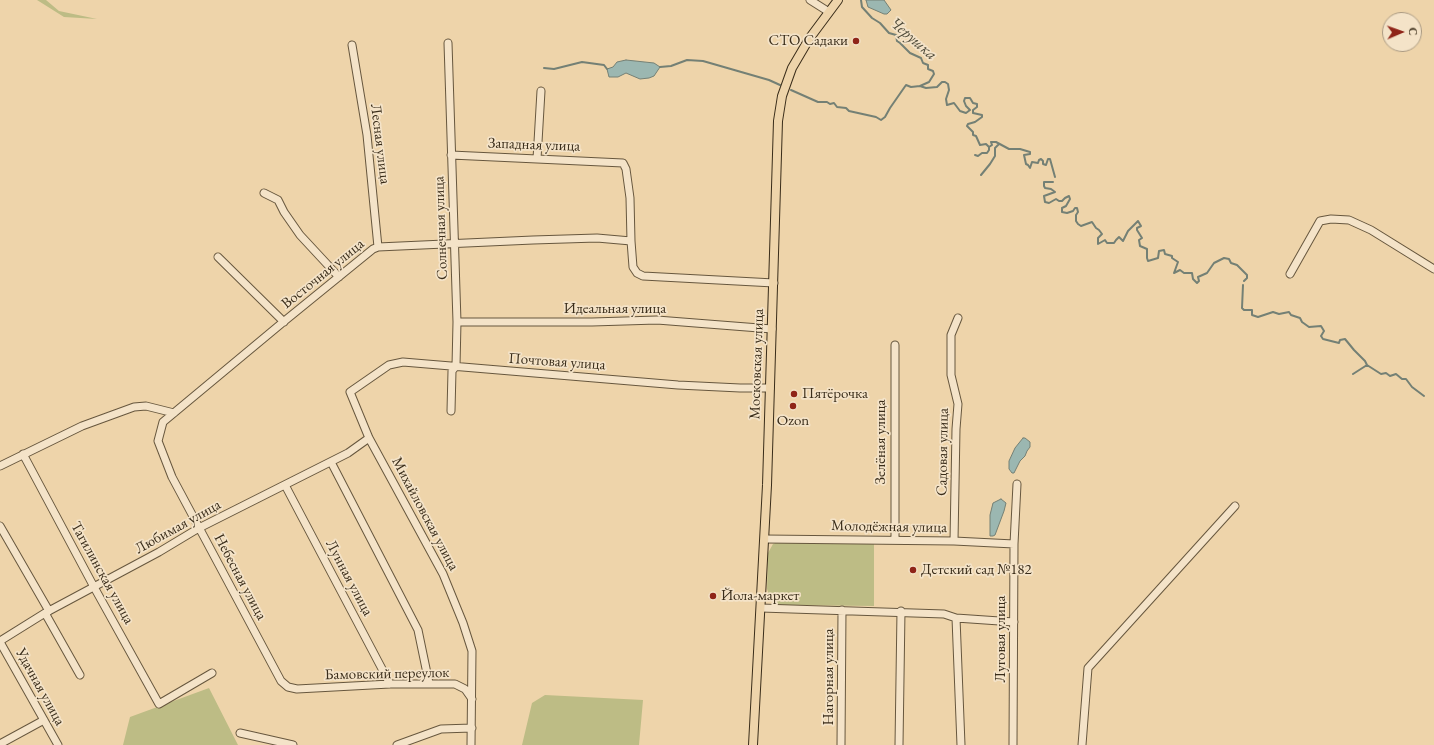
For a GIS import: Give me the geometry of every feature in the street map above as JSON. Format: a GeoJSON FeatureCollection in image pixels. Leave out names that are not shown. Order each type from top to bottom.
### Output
{"type":"FeatureCollection","features":[{"type":"Feature","properties":{"kind":"main road","name":"Московская улица"},"geometry":{"type":"LineString","coordinates":[[753,745],[765,539],[778,121],[782,96],[792,68],[809,39],[838,0]]}},
{"type":"Feature","properties":{"kind":"street"},"geometry":{"type":"LineString","coordinates":[[810,0],[829,12]]}},
{"type":"Feature","properties":{"kind":"street","name":"Солнечная улица"},"geometry":{"type":"LineString","coordinates":[[448,43],[457,322],[456,366],[452,371],[451,411]]}},
{"type":"Feature","properties":{"kind":"street","name":"Лесная улица"},"geometry":{"type":"LineString","coordinates":[[352,45],[367,135],[378,247]]}},
{"type":"Feature","properties":{"kind":"street"},"geometry":{"type":"LineString","coordinates":[[537,158],[541,91]]}},
{"type":"Feature","properties":{"kind":"street","name":"Западная улица"},"geometry":{"type":"LineString","coordinates":[[451,154],[616,161],[623,163],[626,169],[630,198],[631,241]]}},
{"type":"Feature","properties":{"kind":"street"},"geometry":{"type":"LineString","coordinates":[[264,193],[278,200],[284,212],[300,235],[339,277]]}},
{"type":"Feature","properties":{"kind":"street"},"geometry":{"type":"LineString","coordinates":[[1290,274],[1320,221],[1331,219],[1349,220],[1371,230],[1434,269]]}},
{"type":"Feature","properties":{"kind":"street","name":"Восточная улица"},"geometry":{"type":"LineString","coordinates":[[163,422],[373,249],[378,247],[590,239],[631,241]]}},
{"type":"Feature","properties":{"kind":"street"},"geometry":{"type":"LineString","coordinates":[[631,241],[633,267],[637,273],[643,276],[774,283]]}},
{"type":"Feature","properties":{"kind":"street"},"geometry":{"type":"LineString","coordinates":[[218,257],[284,322]]}},
{"type":"Feature","properties":{"kind":"street","name":"Садовая улица"},"geometry":{"type":"LineString","coordinates":[[954,541],[956,429],[958,404],[951,375],[951,336],[958,318]]}},
{"type":"Feature","properties":{"kind":"street","name":"Идеальная улица"},"geometry":{"type":"LineString","coordinates":[[457,322],[592,322],[657,320],[772,329]]}},
{"type":"Feature","properties":{"kind":"street","name":"Зелёная улица"},"geometry":{"type":"LineString","coordinates":[[895,345],[895,540]]}},
{"type":"Feature","properties":{"kind":"street","name":"Почтовая улица"},"geometry":{"type":"LineString","coordinates":[[350,392],[389,365],[403,362],[678,385],[770,388]]}},
{"type":"Feature","properties":{"kind":"street","name":"Михайловская улица"},"geometry":{"type":"LineString","coordinates":[[350,392],[369,438],[442,574],[463,623],[472,651]]}},
{"type":"Feature","properties":{"kind":"street"},"geometry":{"type":"LineString","coordinates":[[0,466],[82,426],[134,407],[146,406],[174,413]]}},
{"type":"Feature","properties":{"kind":"street","name":"Небесная улица"},"geometry":{"type":"LineString","coordinates":[[163,422],[158,441],[172,477],[282,682],[288,687],[297,689]]}},
{"type":"Feature","properties":{"kind":"street","name":"Любимая улица"},"geometry":{"type":"LineString","coordinates":[[0,641],[47,612],[160,552],[199,528],[348,453],[369,438]]}},
{"type":"Feature","properties":{"kind":"street","name":"Тагилинская улица"},"geometry":{"type":"LineString","coordinates":[[23,454],[159,704],[212,673]]}},
{"type":"Feature","properties":{"kind":"street"},"geometry":{"type":"LineString","coordinates":[[331,462],[418,630],[429,683]]}},
{"type":"Feature","properties":{"kind":"street","name":"Луговая улица"},"geometry":{"type":"LineString","coordinates":[[1013,745],[1014,544],[1017,484]]}},
{"type":"Feature","properties":{"kind":"street","name":"Лунная улица"},"geometry":{"type":"LineString","coordinates":[[285,485],[390,684]]}},
{"type":"Feature","properties":{"kind":"street"},"geometry":{"type":"LineString","coordinates":[[1082,745],[1088,668],[1235,506]]}},
{"type":"Feature","properties":{"kind":"street"},"geometry":{"type":"LineString","coordinates":[[0,526],[80,675]]}},
{"type":"Feature","properties":{"kind":"street","name":"Молодёжная улица"},"geometry":{"type":"LineString","coordinates":[[765,539],[954,541],[1014,544]]}},
{"type":"Feature","properties":{"kind":"street"},"geometry":{"type":"LineString","coordinates":[[761,608],[944,614],[956,618],[1014,622]]}},
{"type":"Feature","properties":{"kind":"street","name":"Нагорная улица"},"geometry":{"type":"LineString","coordinates":[[841,745],[842,610]]}},
{"type":"Feature","properties":{"kind":"street"},"geometry":{"type":"LineString","coordinates":[[899,745],[901,612]]}},
{"type":"Feature","properties":{"kind":"street"},"geometry":{"type":"LineString","coordinates":[[956,618],[961,745]]}},
{"type":"Feature","properties":{"kind":"street","name":"Удачная улица"},"geometry":{"type":"LineString","coordinates":[[0,641],[58,745]]}},
{"type":"Feature","properties":{"kind":"street","name":"Бамовский переулок"},"geometry":{"type":"LineString","coordinates":[[471,745],[472,651]]}},
{"type":"Feature","properties":{"kind":"street","name":"Бамовский переулок"},"geometry":{"type":"LineString","coordinates":[[297,689],[390,684],[455,684],[465,689],[472,699]]}},
{"type":"Feature","properties":{"kind":"street"},"geometry":{"type":"LineString","coordinates":[[0,744],[44,720]]}},
{"type":"Feature","properties":{"kind":"street"},"geometry":{"type":"LineString","coordinates":[[397,745],[441,729],[472,728]]}},
{"type":"Feature","properties":{"kind":"street"},"geometry":{"type":"LineString","coordinates":[[240,733],[293,745]]}},
{"type":"Feature","properties":{"kind":"shaded area"},"geometry":{"type":"Polygon","coordinates":[[[37,0],[46,0],[59,11],[97,19],[64,17],[37,0]]]}},
{"type":"Feature","properties":{"kind":"shaded area"},"geometry":{"type":"Polygon","coordinates":[[[780,541],[874,542],[874,606],[778,605],[771,600],[767,589],[768,553],[773,544],[780,541]]]}},
{"type":"Feature","properties":{"kind":"shaded area"},"geometry":{"type":"Polygon","coordinates":[[[209,688],[238,745],[123,745],[130,717],[209,688]]]}},
{"type":"Feature","properties":{"kind":"shaded area"},"geometry":{"type":"Polygon","coordinates":[[[545,695],[643,700],[639,745],[522,745],[532,703],[545,695]]]}},
{"type":"Feature","properties":{"kind":"water"},"geometry":{"type":"Polygon","coordinates":[[[866,0],[884,0],[891,10],[887,14],[884,14],[868,7],[866,0]]]}},
{"type":"Feature","properties":{"kind":"water"},"geometry":{"type":"Polygon","coordinates":[[[626,60],[654,63],[660,67],[654,76],[649,78],[640,79],[626,73],[618,77],[609,77],[607,69],[613,67],[617,62],[626,60]]]}},
{"type":"Feature","properties":{"kind":"water"},"geometry":{"type":"Polygon","coordinates":[[[1023,438],[1030,442],[1030,447],[1014,473],[1012,473],[1009,469],[1009,461],[1015,448],[1023,438]]]}},
{"type":"Feature","properties":{"kind":"water"},"geometry":{"type":"Polygon","coordinates":[[[1001,499],[1006,503],[1004,511],[995,535],[990,536],[990,515],[993,503],[1001,499]]]}},
{"type":"Feature","properties":{"kind":"waterway","name":"Черушка"},"geometry":{"type":"LineString","coordinates":[[861,0],[862,7],[872,18],[880,23],[889,33],[896,35],[897,41],[910,53],[921,58],[923,63],[928,65],[928,69],[933,71],[934,74],[929,82],[920,86],[926,88],[937,87],[942,82],[945,82],[948,84],[949,90],[946,99],[947,105],[954,103],[960,111],[966,113],[970,110],[966,106],[964,101],[965,98],[970,98],[973,103],[977,104],[977,107],[973,110],[973,113],[982,115],[982,117],[975,122],[968,124],[967,126],[973,132],[973,135],[976,136],[980,145],[986,144],[989,147],[992,145],[991,142],[996,142],[1009,149],[1020,149],[1030,152],[1030,154],[1024,155],[1026,164],[1030,168],[1032,162],[1038,163],[1041,159],[1043,164],[1046,165],[1048,159],[1050,159],[1055,177]]}},
{"type":"Feature","properties":{"kind":"waterway"},"geometry":{"type":"LineString","coordinates":[[660,67],[671,66],[687,60],[703,61],[769,80],[780,85]]}},
{"type":"Feature","properties":{"kind":"waterway"},"geometry":{"type":"LineString","coordinates":[[544,68],[554,69],[582,62],[604,65],[607,69]]}},
{"type":"Feature","properties":{"kind":"waterway"},"geometry":{"type":"LineString","coordinates":[[791,90],[818,102],[827,102],[830,104],[834,103],[837,107],[846,108],[849,111],[876,117],[881,120],[885,117],[906,85],[911,87],[920,86]]}},
{"type":"Feature","properties":{"kind":"waterway"},"geometry":{"type":"LineString","coordinates":[[981,175],[995,156],[995,148],[999,144]]}},
{"type":"Feature","properties":{"kind":"waterway"},"geometry":{"type":"LineString","coordinates":[[975,155],[978,156],[982,153],[987,153],[989,147]]}},
{"type":"Feature","properties":{"kind":"waterway","name":"Черушка"},"geometry":{"type":"LineString","coordinates":[[1053,182],[1044,182],[1045,188],[1051,189],[1055,192],[1044,196],[1045,202],[1049,203],[1056,199],[1062,201],[1069,196],[1070,199],[1066,206],[1062,208],[1062,212],[1067,213],[1077,208],[1078,212],[1076,215],[1076,221],[1078,224],[1081,226],[1092,222],[1102,234],[1098,238],[1098,244],[1105,240],[1107,243],[1114,243],[1119,237],[1123,241],[1128,231],[1138,221],[1141,226],[1137,228],[1137,230],[1142,238],[1139,240],[1140,246],[1147,249],[1148,261],[1158,258],[1159,251],[1164,250],[1165,254],[1172,256],[1172,258],[1178,262],[1174,273],[1180,270],[1184,273],[1192,273],[1193,279],[1197,283],[1199,281],[1198,277],[1207,273],[1214,263],[1224,258],[1229,259],[1231,263],[1237,265],[1247,275],[1247,278],[1244,281]]}},
{"type":"Feature","properties":{"kind":"waterway","name":"Черушка"},"geometry":{"type":"LineString","coordinates":[[1243,285],[1242,308],[1244,310],[1252,310],[1252,315],[1258,317],[1273,312],[1279,314],[1289,312],[1291,315],[1300,318],[1302,322],[1309,327],[1321,326],[1324,331],[1321,336],[1323,339],[1339,343],[1340,340],[1345,339],[1367,365],[1381,374],[1386,373],[1390,376],[1396,374],[1402,379],[1406,379],[1412,387],[1424,396]]}},
{"type":"Feature","properties":{"kind":"waterway"},"geometry":{"type":"LineString","coordinates":[[1353,374],[1367,365]]}},
{"type":"Feature","properties":{"kind":"place","name":"СТО Садаки"},"geometry":{"type":"Point","coordinates":[856,41]}},
{"type":"Feature","properties":{"kind":"place","name":"Пятёрочка"},"geometry":{"type":"Point","coordinates":[794,394]}},
{"type":"Feature","properties":{"kind":"place","name":"Ozon"},"geometry":{"type":"Point","coordinates":[793,406]}},
{"type":"Feature","properties":{"kind":"place","name":"Детский сад №182"},"geometry":{"type":"Point","coordinates":[913,570]}},
{"type":"Feature","properties":{"kind":"place","name":"Йола-маркет"},"geometry":{"type":"Point","coordinates":[713,596]}}]}
